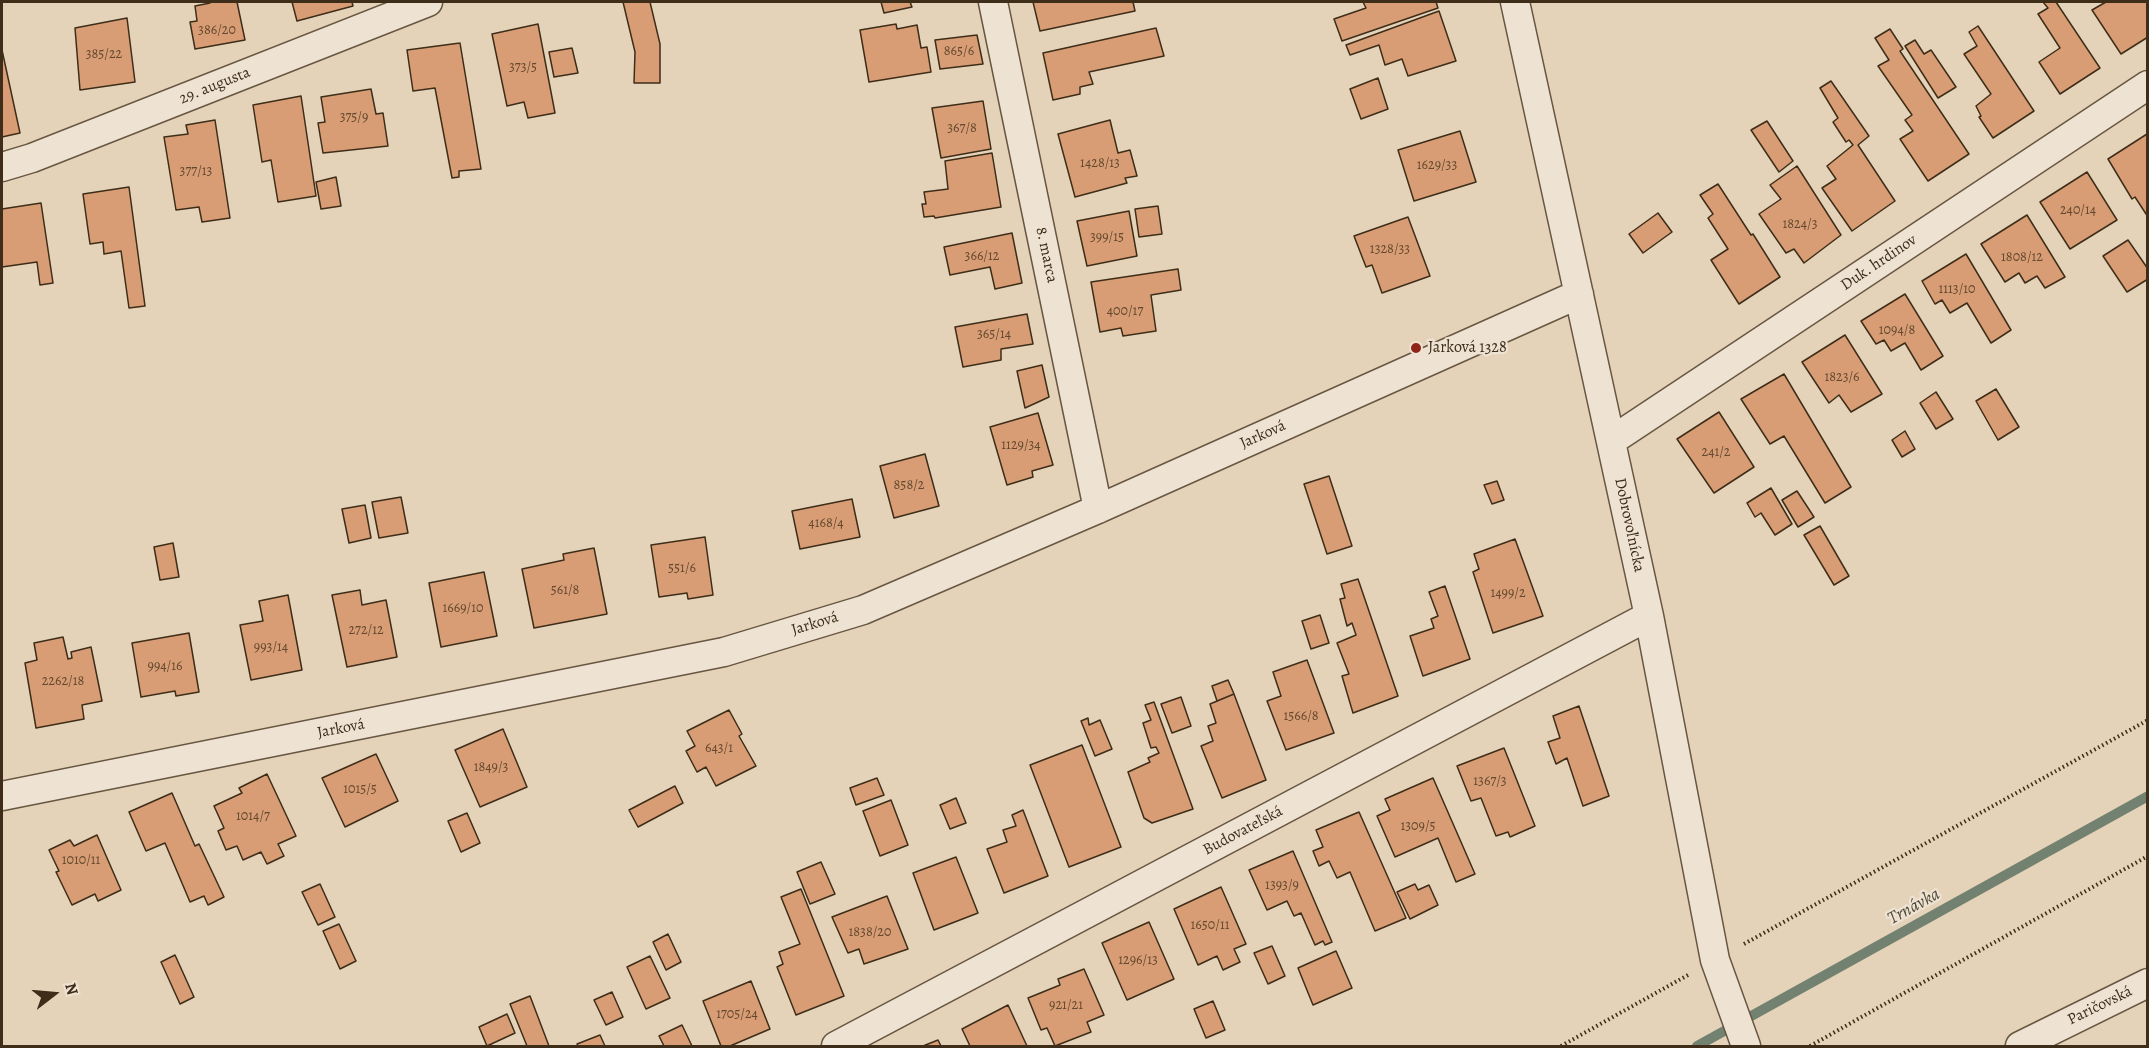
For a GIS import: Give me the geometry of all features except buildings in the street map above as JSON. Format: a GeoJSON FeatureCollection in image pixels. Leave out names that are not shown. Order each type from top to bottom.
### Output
{"type":"FeatureCollection","features":[{"type":"Feature","properties":{"kind":"street","name":"29. augusta"},"geometry":{"type":"LineString","coordinates":[[2,167],[32,158],[428,2]]}},
{"type":"Feature","properties":{"kind":"street","name":"8. marca"},"geometry":{"type":"LineString","coordinates":[[993,2],[1098,509]]}},
{"type":"Feature","properties":{"kind":"street","name":"Dobrovoľnícka"},"geometry":{"type":"LineString","coordinates":[[1515,2],[1650,616],[1715,960],[1746,1047]]}},
{"type":"Feature","properties":{"kind":"street","name":"Duk. hrdinov"},"geometry":{"type":"LineString","coordinates":[[1611,441],[2148,85]]}},
{"type":"Feature","properties":{"kind":"street","name":"Jarková"},"geometry":{"type":"LineString","coordinates":[[2,796],[724,652],[863,610],[1098,509],[1579,294]]}},
{"type":"Feature","properties":{"kind":"street","name":"Budovateľská"},"geometry":{"type":"LineString","coordinates":[[836,1047],[1650,616]]}},
{"type":"Feature","properties":{"kind":"street","name":"Paričovská"},"geometry":{"type":"LineString","coordinates":[[2020,1047],[2148,983]]}},
{"type":"Feature","properties":{"kind":"path"},"geometry":{"type":"LineString","coordinates":[[1561,1047],[2148,720]]}},
{"type":"Feature","properties":{"kind":"path"},"geometry":{"type":"LineString","coordinates":[[1810,1047],[2148,856]]}},
{"type":"Feature","properties":{"kind":"waterway","name":"Trnávka"},"geometry":{"type":"LineString","coordinates":[[1697,1046],[2148,796]]}},
{"type":"Feature","properties":{"kind":"place","name":"Jarková 1328"},"geometry":{"type":"Point","coordinates":[1416,348]}}]}
